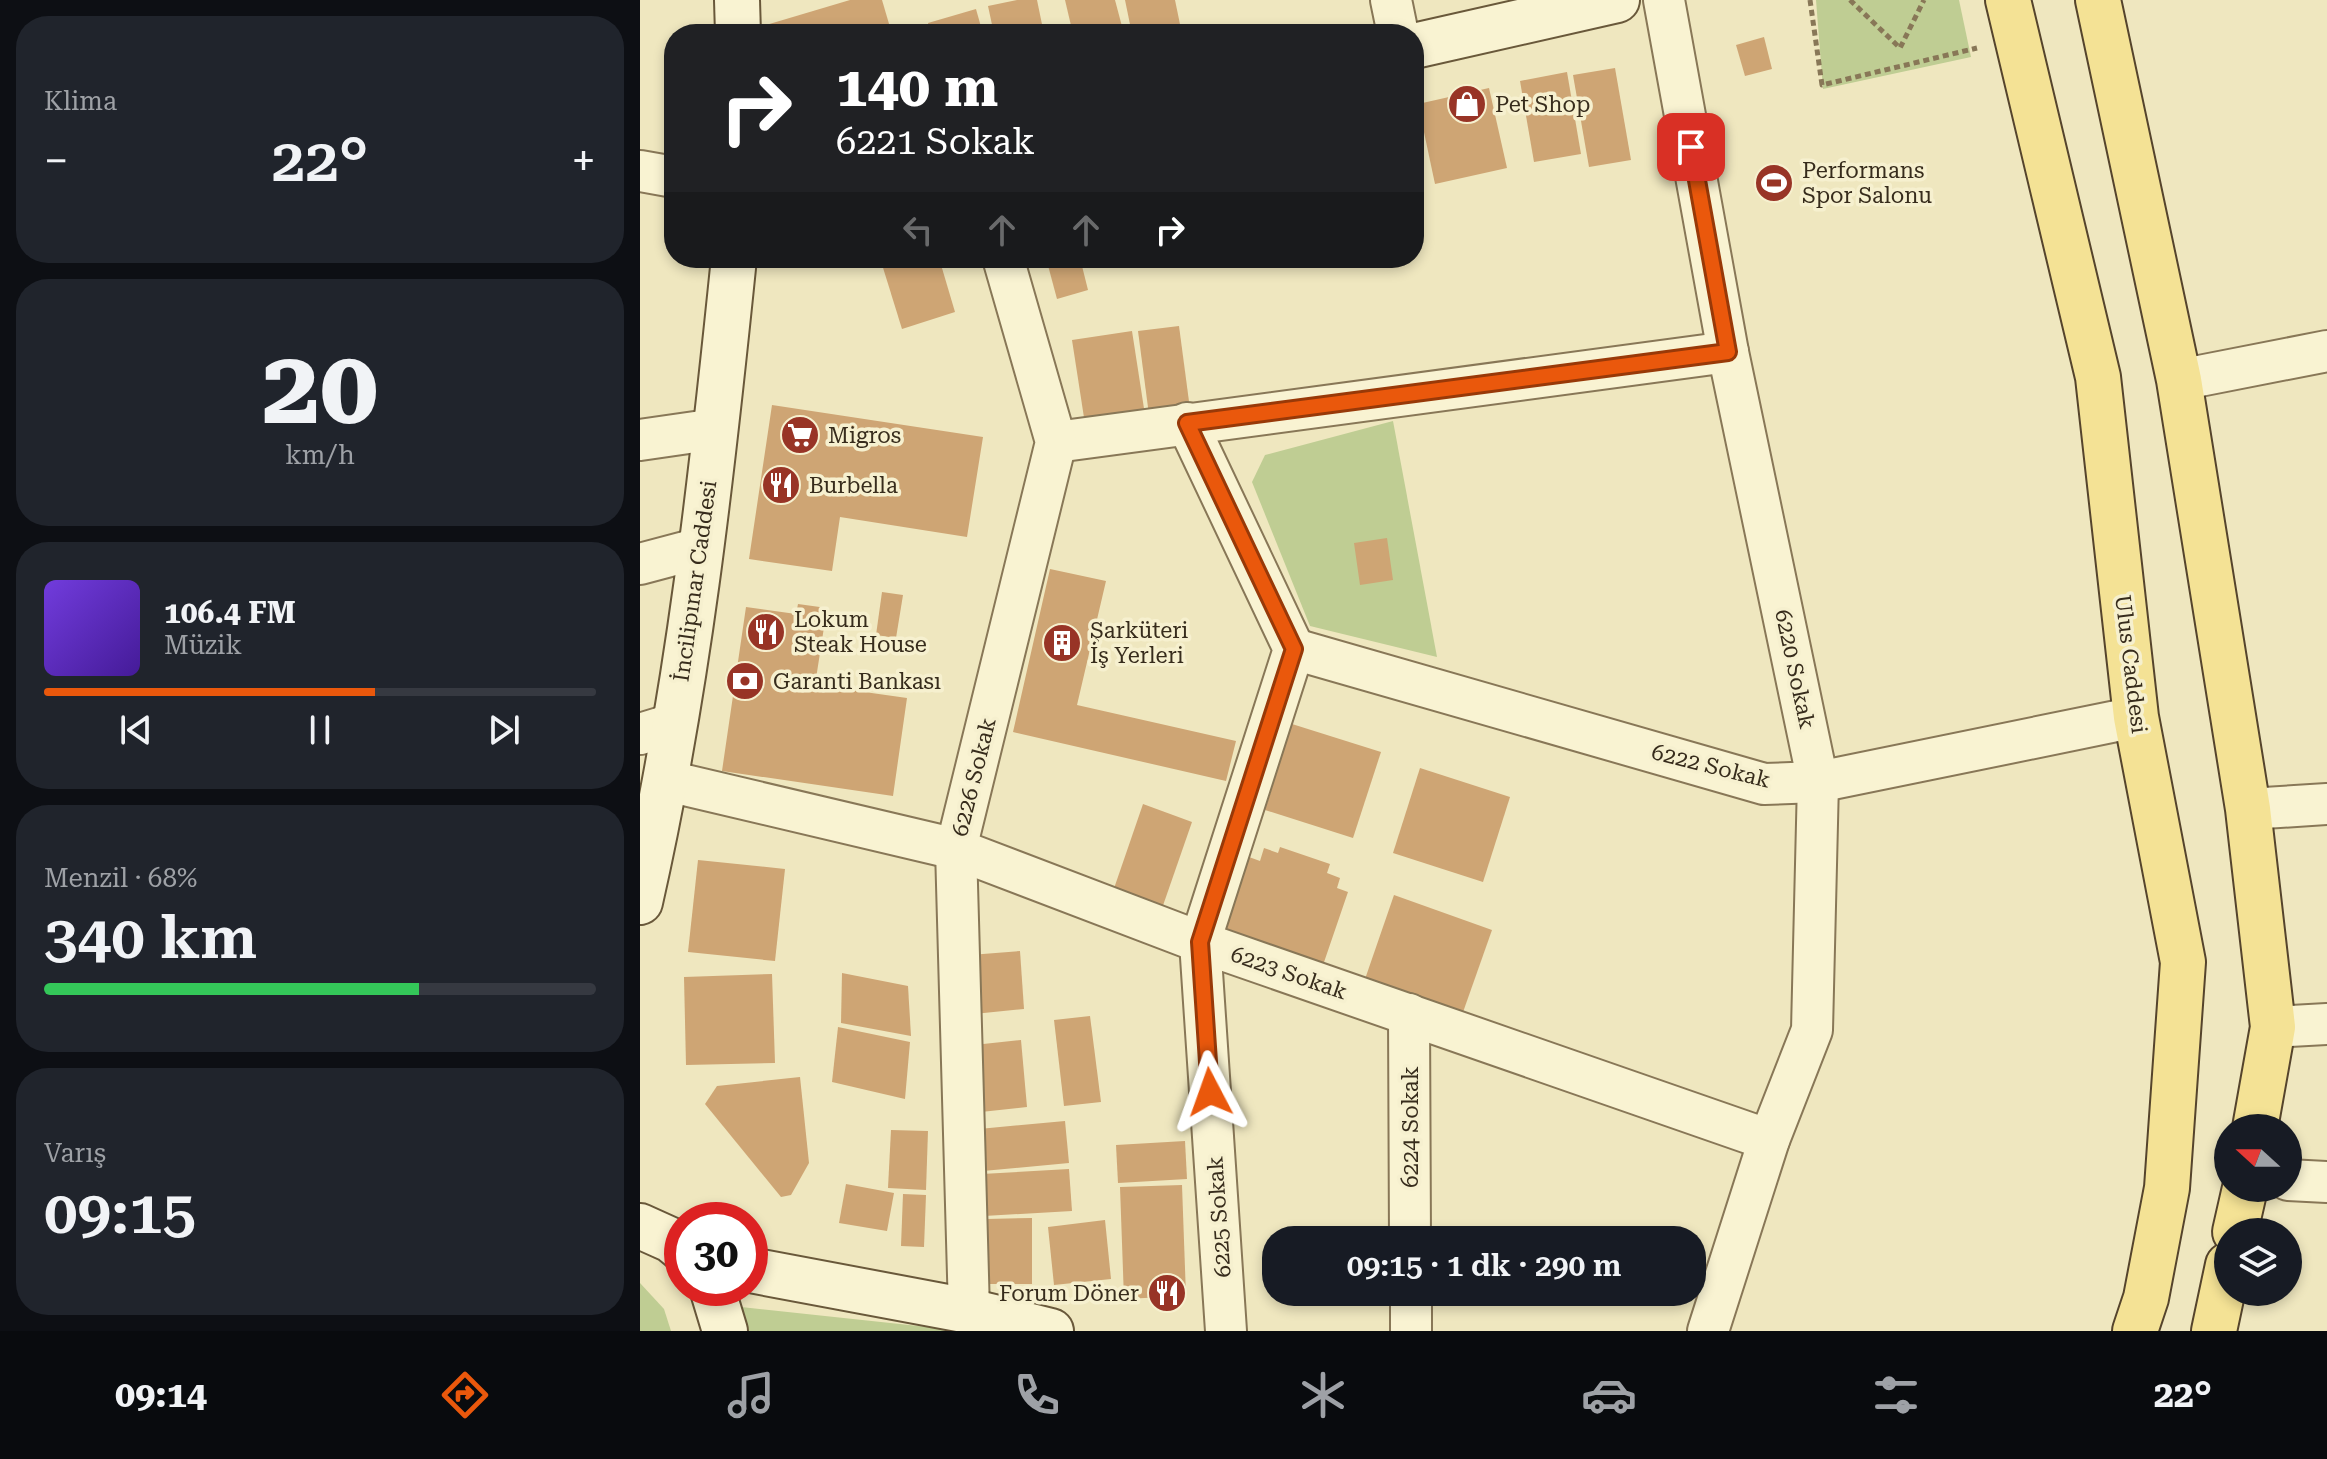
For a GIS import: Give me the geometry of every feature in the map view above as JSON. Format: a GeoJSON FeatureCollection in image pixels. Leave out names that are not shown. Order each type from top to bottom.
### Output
{"type":"FeatureCollection","features":[{"type":"Feature","properties":{"kind":"main road"},"geometry":{"type":"LineString","coordinates":[[737,0],[738,24]]}},
{"type":"Feature","properties":{"kind":"main road"},"geometry":{"type":"LineString","coordinates":[[1424,44],[1617,0]]}},
{"type":"Feature","properties":{"kind":"main road","name":"Ulus Caddesi"},"geometry":{"type":"LineString","coordinates":[[2008,0],[2098,377],[2136,717],[2183,962],[2167,1188],[2146,1298],[2135,1331]]}},
{"type":"Feature","properties":{"kind":"main road"},"geometry":{"type":"LineString","coordinates":[[2098,0],[2179,380],[2248,809],[2273,1027],[2257,1114]]}},
{"type":"Feature","properties":{"kind":"main road","name":"İncilipınar Caddesi"},"geometry":{"type":"LineString","coordinates":[[640,902],[668,781],[658,728],[700,548],[733,268]]}},
{"type":"Feature","properties":{"kind":"main road"},"geometry":{"type":"LineString","coordinates":[[768,1273],[969,1311],[1051,1331]]}},
{"type":"Feature","properties":{"kind":"main road"},"geometry":{"type":"LineString","coordinates":[[717,1306],[725,1331]]}},
{"type":"Feature","properties":{"kind":"main road"},"geometry":{"type":"LineString","coordinates":[[2214,1331],[2219,1306]]}},
{"type":"Feature","properties":{"kind":"street"},"geometry":{"type":"LineString","coordinates":[[1391,0],[1396,24]]}},
{"type":"Feature","properties":{"kind":"street","name":"6220 Sokak"},"geometry":{"type":"LineString","coordinates":[[1664,0],[1728,352],[1818,782],[1812,1030],[1769,1140],[1708,1331]]}},
{"type":"Feature","properties":{"kind":"street"},"geometry":{"type":"LineString","coordinates":[[640,171],[664,175]]}},
{"type":"Feature","properties":{"kind":"street","name":"6226 Sokak"},"geometry":{"type":"LineString","coordinates":[[969,1311],[956,849],[1056,442],[1006,268]]}},
{"type":"Feature","properties":{"kind":"street"},"geometry":{"type":"LineString","coordinates":[[2179,380],[2327,351]]}},
{"type":"Feature","properties":{"kind":"street"},"geometry":{"type":"LineString","coordinates":[[1056,442],[1728,352]]}},
{"type":"Feature","properties":{"kind":"street"},"geometry":{"type":"LineString","coordinates":[[1187,423],[1294,649]]}},
{"type":"Feature","properties":{"kind":"street"},"geometry":{"type":"LineString","coordinates":[[640,440],[716,429]]}},
{"type":"Feature","properties":{"kind":"street"},"geometry":{"type":"LineString","coordinates":[[640,564],[700,548]]}},
{"type":"Feature","properties":{"kind":"street","name":"6222 Sokak"},"geometry":{"type":"LineString","coordinates":[[1294,649],[1764,784],[1818,782],[2136,717]]}},
{"type":"Feature","properties":{"kind":"street","name":"6225 Sokak"},"geometry":{"type":"LineString","coordinates":[[1226,1331],[1200,942],[1294,649]]}},
{"type":"Feature","properties":{"kind":"street","name":"6223 Sokak"},"geometry":{"type":"LineString","coordinates":[[668,781],[956,849],[1200,942],[1769,1140]]}},
{"type":"Feature","properties":{"kind":"street"},"geometry":{"type":"LineString","coordinates":[[2248,809],[2327,804]]}},
{"type":"Feature","properties":{"kind":"street","name":"6224 Sokak"},"geometry":{"type":"LineString","coordinates":[[1409,1014],[1410,1226]]}},
{"type":"Feature","properties":{"kind":"street"},"geometry":{"type":"LineString","coordinates":[[2273,1027],[2327,1024]]}},
{"type":"Feature","properties":{"kind":"street"},"geometry":{"type":"LineString","coordinates":[[2302,1181],[2327,1182]]}},
{"type":"Feature","properties":{"kind":"street"},"geometry":{"type":"LineString","coordinates":[[1411,1306],[1411,1331]]}},
{"type":"Feature","properties":{"kind":"path"},"geometry":{"type":"LineString","coordinates":[[1810,0],[1822,85],[1978,50],[1975,37]]}},
{"type":"Feature","properties":{"kind":"path"},"geometry":{"type":"LineString","coordinates":[[1850,0],[1900,48],[1924,0]]}},
{"type":"Feature","properties":{"kind":"green space"},"geometry":{"type":"Polygon","coordinates":[[[1816,0],[1959,0],[1971,57],[1823,89],[1816,0]]]}},
{"type":"Feature","properties":{"kind":"green space"},"geometry":{"type":"Polygon","coordinates":[[[1393,421],[1437,657],[1310,626],[1252,482],[1265,455],[1393,421]]]}},
{"type":"Feature","properties":{"kind":"green space"},"geometry":{"type":"Polygon","coordinates":[[[640,1283],[664,1309],[671,1331],[640,1331],[640,1283]]]}},
{"type":"Feature","properties":{"kind":"green space"},"geometry":{"type":"Polygon","coordinates":[[[732,1306],[965,1331],[731,1331],[732,1306]]]}},
{"type":"Feature","properties":{"kind":"building"},"geometry":{"type":"Polygon","coordinates":[[[850,0],[882,0],[889,24],[769,24],[850,0]]]}},
{"type":"Feature","properties":{"kind":"building"},"geometry":{"type":"Polygon","coordinates":[[[1017,0],[1037,0],[1042,24],[992,24],[988,6],[1017,0]]]}},
{"type":"Feature","properties":{"kind":"building"},"geometry":{"type":"Polygon","coordinates":[[[1065,0],[1115,0],[1121,24],[1071,24],[1065,0]]]}},
{"type":"Feature","properties":{"kind":"building"},"geometry":{"type":"Polygon","coordinates":[[[1125,0],[1175,0],[1180,24],[1130,24],[1125,0]]]}},
{"type":"Feature","properties":{"kind":"building"},"geometry":{"type":"Polygon","coordinates":[[[976,9],[980,24],[928,24],[976,9]]]}},
{"type":"Feature","properties":{"kind":"building"},"geometry":{"type":"Polygon","coordinates":[[[1764,37],[1772,69],[1745,76],[1736,45],[1764,37]]]}},
{"type":"Feature","properties":{"kind":"building"},"geometry":{"type":"Polygon","coordinates":[[[1615,68],[1631,160],[1589,167],[1573,75],[1615,68]]]}},
{"type":"Feature","properties":{"kind":"building"},"geometry":{"type":"Polygon","coordinates":[[[1567,72],[1581,154],[1534,162],[1520,81],[1567,72]]]}},
{"type":"Feature","properties":{"kind":"building"},"geometry":{"type":"Polygon","coordinates":[[[1489,88],[1507,168],[1435,184],[1424,132],[1424,103],[1489,88]]]}},
{"type":"Feature","properties":{"kind":"building"},"geometry":{"type":"Polygon","coordinates":[[[883,268],[942,268],[955,312],[902,329],[883,268]]]}},
{"type":"Feature","properties":{"kind":"building"},"geometry":{"type":"Polygon","coordinates":[[[1049,268],[1082,268],[1088,290],[1057,299],[1049,268]]]}},
{"type":"Feature","properties":{"kind":"building"},"geometry":{"type":"Polygon","coordinates":[[[1179,326],[1190,409],[1149,415],[1138,331],[1179,326]]]}},
{"type":"Feature","properties":{"kind":"building"},"geometry":{"type":"Polygon","coordinates":[[[1132,331],[1145,415],[1085,424],[1072,340],[1132,331]]]}},
{"type":"Feature","properties":{"kind":"building"},"geometry":{"type":"Polygon","coordinates":[[[772,405],[983,437],[967,537],[840,517],[832,571],[749,559],[772,405]]]}},
{"type":"Feature","properties":{"kind":"building"},"geometry":{"type":"Polygon","coordinates":[[[1387,538],[1393,580],[1360,585],[1354,543],[1387,538]]]}},
{"type":"Feature","properties":{"kind":"building","name":"Şarküteri İş Yerleri"},"geometry":{"type":"Polygon","coordinates":[[[1050,569],[1106,581],[1077,705],[1236,741],[1226,781],[1013,732],[1050,569]]]}},
{"type":"Feature","properties":{"kind":"building"},"geometry":{"type":"Polygon","coordinates":[[[882,592],[903,595],[896,638],[876,635],[882,592]]]}},
{"type":"Feature","properties":{"kind":"building"},"geometry":{"type":"Polygon","coordinates":[[[798,604],[827,608],[815,685],[907,698],[893,796],[722,771],[746,607],[796,614],[798,604]]]}},
{"type":"Feature","properties":{"kind":"building"},"geometry":{"type":"Polygon","coordinates":[[[1292,724],[1381,752],[1353,838],[1265,810],[1292,724]]]}},
{"type":"Feature","properties":{"kind":"building"},"geometry":{"type":"Polygon","coordinates":[[[1420,768],[1510,797],[1483,882],[1393,853],[1420,768]]]}},
{"type":"Feature","properties":{"kind":"building"},"geometry":{"type":"Polygon","coordinates":[[[1143,804],[1192,822],[1159,917],[1110,900],[1143,804]]]}},
{"type":"Feature","properties":{"kind":"building"},"geometry":{"type":"Polygon","coordinates":[[[1280,847],[1330,864],[1327,873],[1340,878],[1337,888],[1348,892],[1322,968],[1223,934],[1249,857],[1260,861],[1264,848],[1278,853],[1280,847]]]}},
{"type":"Feature","properties":{"kind":"building"},"geometry":{"type":"Polygon","coordinates":[[[698,860],[785,869],[775,961],[688,952],[698,860]]]}},
{"type":"Feature","properties":{"kind":"building"},"geometry":{"type":"Polygon","coordinates":[[[1394,895],[1492,930],[1462,1015],[1364,982],[1394,895]]]}},
{"type":"Feature","properties":{"kind":"building"},"geometry":{"type":"Polygon","coordinates":[[[1020,951],[1024,1009],[974,1014],[970,955],[1020,951]]]}},
{"type":"Feature","properties":{"kind":"building"},"geometry":{"type":"Polygon","coordinates":[[[842,973],[908,986],[911,1036],[841,1023],[842,973]]]}},
{"type":"Feature","properties":{"kind":"building"},"geometry":{"type":"Polygon","coordinates":[[[772,974],[775,1063],[686,1065],[684,977],[772,974]]]}},
{"type":"Feature","properties":{"kind":"building"},"geometry":{"type":"Polygon","coordinates":[[[1090,1016],[1101,1102],[1064,1106],[1054,1020],[1090,1016]]]}},
{"type":"Feature","properties":{"kind":"building"},"geometry":{"type":"Polygon","coordinates":[[[838,1027],[910,1042],[905,1099],[832,1082],[838,1027]]]}},
{"type":"Feature","properties":{"kind":"building"},"geometry":{"type":"Polygon","coordinates":[[[1021,1040],[1027,1107],[981,1112],[974,1045],[1021,1040]]]}},
{"type":"Feature","properties":{"kind":"building"},"geometry":{"type":"Polygon","coordinates":[[[800,1077],[809,1163],[791,1195],[781,1197],[705,1104],[717,1086],[800,1077]]]}},
{"type":"Feature","properties":{"kind":"building"},"geometry":{"type":"Polygon","coordinates":[[[1065,1121],[1069,1163],[983,1171],[979,1129],[1065,1121]]]}},
{"type":"Feature","properties":{"kind":"building"},"geometry":{"type":"Polygon","coordinates":[[[891,1130],[928,1131],[926,1190],[888,1188],[891,1130]]]}},
{"type":"Feature","properties":{"kind":"building"},"geometry":{"type":"Polygon","coordinates":[[[1185,1141],[1187,1179],[1118,1183],[1116,1145],[1185,1141]]]}},
{"type":"Feature","properties":{"kind":"building"},"geometry":{"type":"Polygon","coordinates":[[[1069,1169],[1072,1211],[984,1216],[982,1174],[1069,1169]]]}},
{"type":"Feature","properties":{"kind":"building"},"geometry":{"type":"Polygon","coordinates":[[[846,1184],[894,1193],[887,1231],[839,1223],[846,1184]]]}},
{"type":"Feature","properties":{"kind":"building"},"geometry":{"type":"Polygon","coordinates":[[[1182,1185],[1186,1296],[1124,1299],[1120,1187],[1182,1185]]]}},
{"type":"Feature","properties":{"kind":"building"},"geometry":{"type":"Polygon","coordinates":[[[903,1194],[926,1195],[924,1247],[901,1246],[903,1194]]]}},
{"type":"Feature","properties":{"kind":"building"},"geometry":{"type":"Polygon","coordinates":[[[1032,1218],[1032,1284],[986,1284],[986,1219],[1032,1218]]]}},
{"type":"Feature","properties":{"kind":"building"},"geometry":{"type":"Polygon","coordinates":[[[1105,1220],[1111,1279],[1054,1285],[1048,1227],[1105,1220]]]}},
{"type":"Feature","properties":{"kind":"place","name":"Pet Shop"},"geometry":{"type":"Point","coordinates":[1467,104]}},
{"type":"Feature","properties":{"kind":"place","name":"Performans Spor Salonu"},"geometry":{"type":"Point","coordinates":[1774,183]}},
{"type":"Feature","properties":{"kind":"place","name":"Migros"},"geometry":{"type":"Point","coordinates":[800,435]}},
{"type":"Feature","properties":{"kind":"place","name":"Burbella"},"geometry":{"type":"Point","coordinates":[781,485]}},
{"type":"Feature","properties":{"kind":"place","name":"Lokum Steak House"},"geometry":{"type":"Point","coordinates":[766,632]}},
{"type":"Feature","properties":{"kind":"place","name":"Şarküteri İş Yerleri"},"geometry":{"type":"Point","coordinates":[1062,643]}},
{"type":"Feature","properties":{"kind":"place","name":"Garanti Bankası"},"geometry":{"type":"Point","coordinates":[745,681]}},
{"type":"Feature","properties":{"kind":"place","name":"Forum Döner"},"geometry":{"type":"Point","coordinates":[1167,1293]}},
{"type":"Feature","properties":{"kind":"route"},"geometry":{"type":"LineString","coordinates":[[1210,1092],[1200,942],[1294,649],[1187,423],[1728,352],[1691,147]]}}]}
